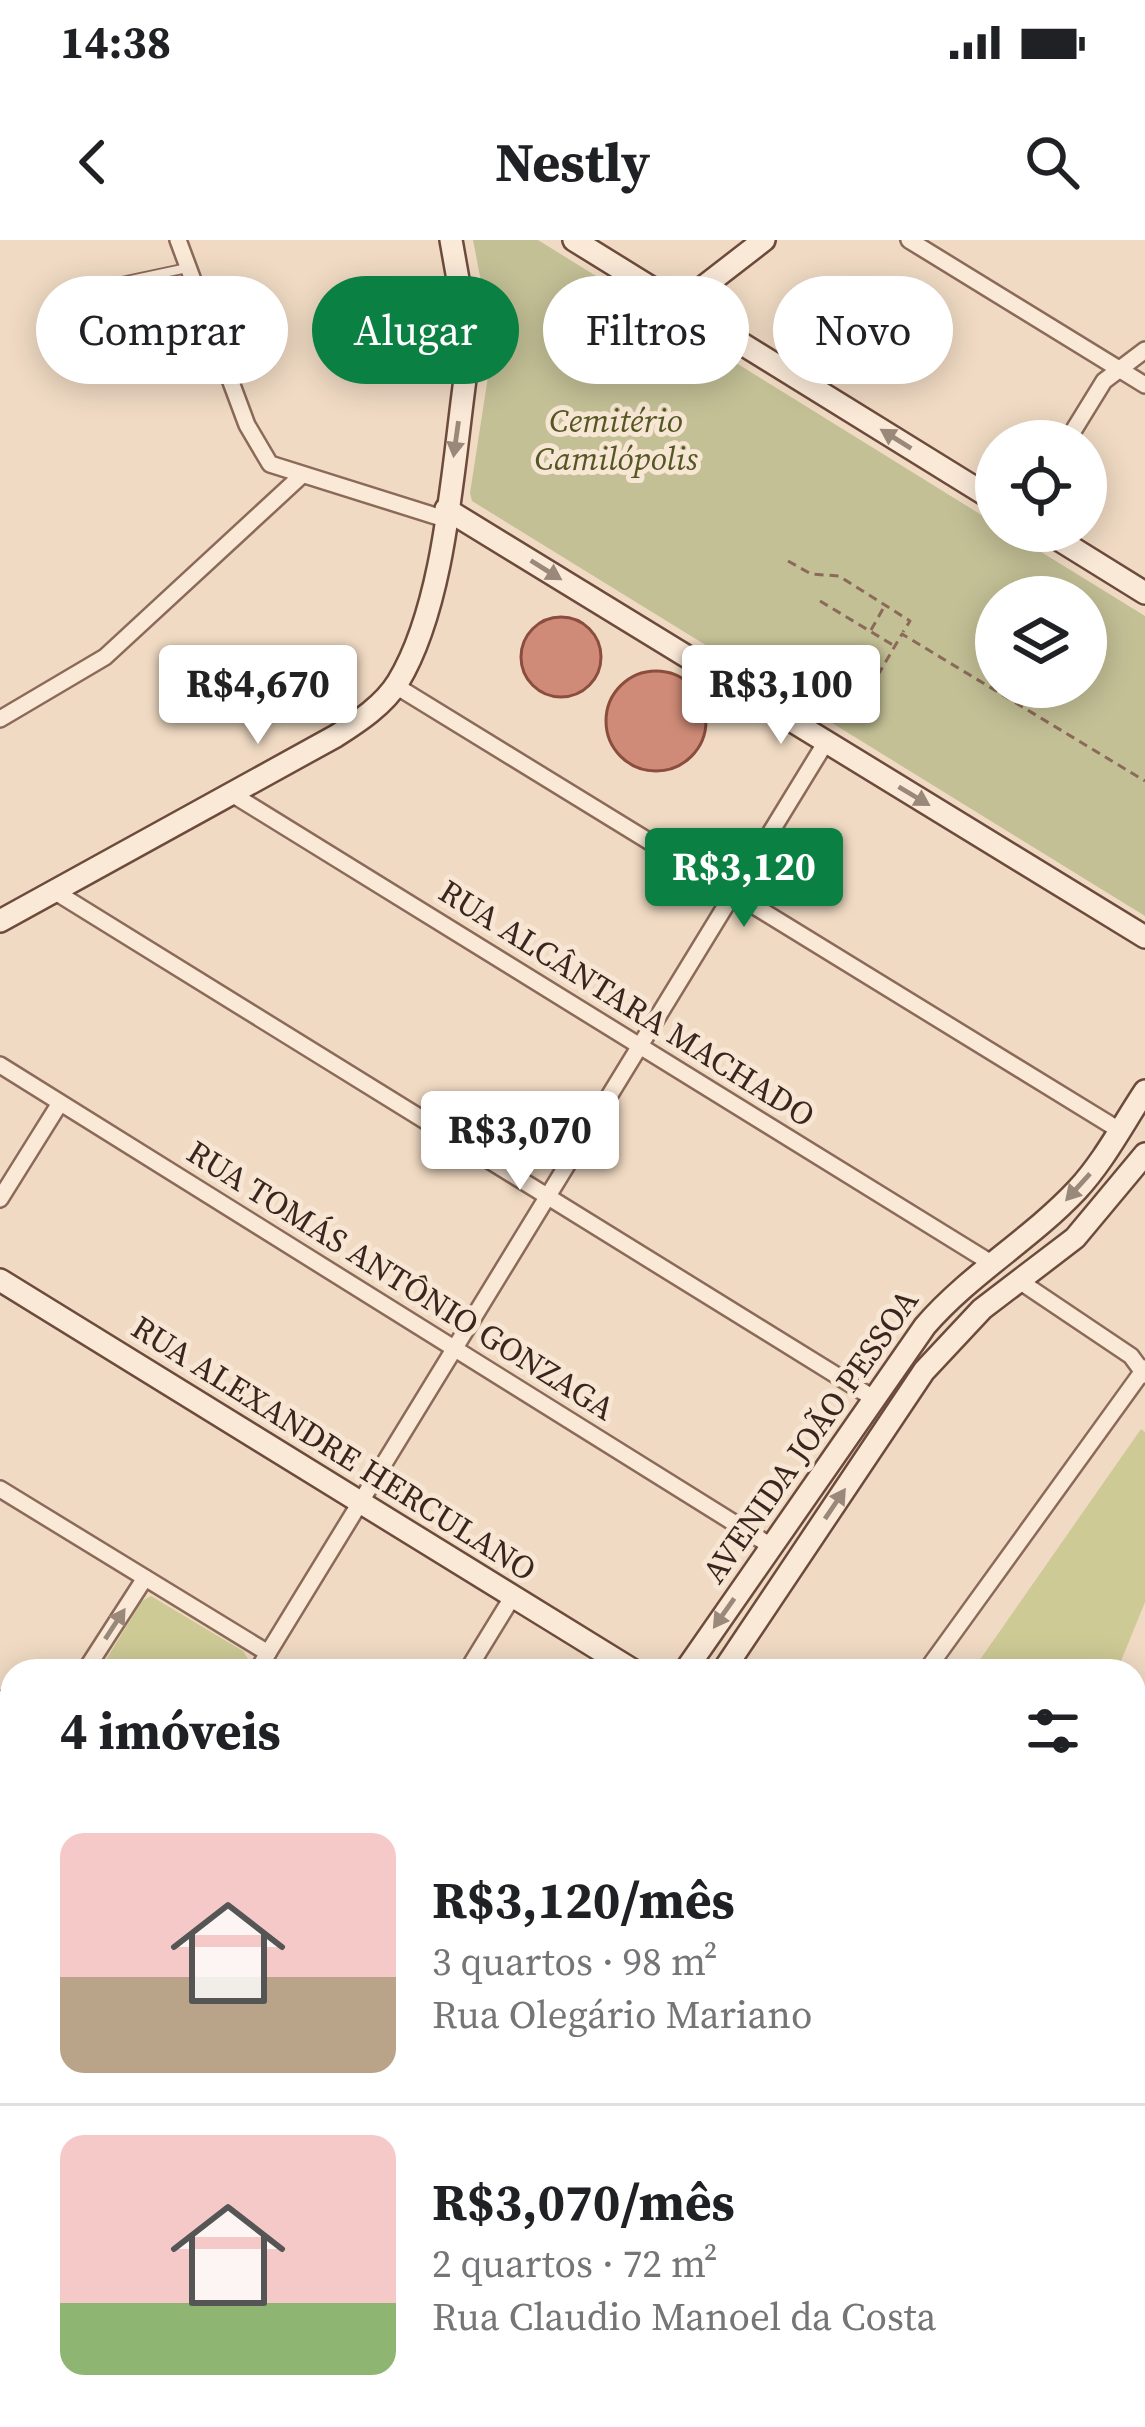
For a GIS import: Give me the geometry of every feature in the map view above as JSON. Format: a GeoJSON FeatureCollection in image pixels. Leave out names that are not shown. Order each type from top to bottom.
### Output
{"type":"FeatureCollection","features":[{"type":"Feature","properties":{"kind":"main road"},"geometry":{"type":"LineString","coordinates":[[0,921],[358,722],[396,686],[425,618],[446,514],[468,355],[451,240]]}},
{"type":"Feature","properties":{"kind":"main road"},"geometry":{"type":"LineString","coordinates":[[574,240],[632,276]]}},
{"type":"Feature","properties":{"kind":"main road"},"geometry":{"type":"LineString","coordinates":[[717,276],[764,240]]}},
{"type":"Feature","properties":{"kind":"main road"},"geometry":{"type":"LineString","coordinates":[[749,348],[975,488]]}},
{"type":"Feature","properties":{"kind":"main road"},"geometry":{"type":"LineString","coordinates":[[446,514],[1145,937]]}},
{"type":"Feature","properties":{"kind":"main road"},"geometry":{"type":"LineString","coordinates":[[1079,552],[1145,592]]}},
{"type":"Feature","properties":{"kind":"main road","name":"AVENIDA JOÃO PESSOA"},"geometry":{"type":"LineString","coordinates":[[693,1659],[873,1398],[950,1296],[1032,1233],[1079,1188],[1145,1091]]}},
{"type":"Feature","properties":{"kind":"main road","name":"AVENIDA JOÃO PESSOA"},"geometry":{"type":"LineString","coordinates":[[731,1659],[924,1371],[967,1323],[1075,1238],[1145,1154]]}},
{"type":"Feature","properties":{"kind":"main road","name":"RUA ALEXANDRE HERCULANO"},"geometry":{"type":"LineString","coordinates":[[0,1280],[615,1659]]}},
{"type":"Feature","properties":{"kind":"street"},"geometry":{"type":"LineString","coordinates":[[178,240],[247,425],[270,464],[446,514]]}},
{"type":"Feature","properties":{"kind":"street"},"geometry":{"type":"LineString","coordinates":[[596,240],[611,263]]}},
{"type":"Feature","properties":{"kind":"street"},"geometry":{"type":"LineString","coordinates":[[909,240],[1145,385]]}},
{"type":"Feature","properties":{"kind":"street"},"geometry":{"type":"LineString","coordinates":[[1080,420],[1104,381],[1145,350]]}},
{"type":"Feature","properties":{"kind":"street"},"geometry":{"type":"LineString","coordinates":[[0,719],[105,657],[301,476]]}},
{"type":"Feature","properties":{"kind":"street"},"geometry":{"type":"LineString","coordinates":[[396,686],[1119,1130]]}},
{"type":"Feature","properties":{"kind":"street"},"geometry":{"type":"LineString","coordinates":[[264,1659],[826,742]]}},
{"type":"Feature","properties":{"kind":"street","name":"RUA ALCÂNTARA MACHADO"},"geometry":{"type":"LineString","coordinates":[[232,794],[991,1263]]}},
{"type":"Feature","properties":{"kind":"street"},"geometry":{"type":"LineString","coordinates":[[54,892],[873,1398]]}},
{"type":"Feature","properties":{"kind":"street","name":"RUA TOMÁS ANTÔNIO GONZAGA"},"geometry":{"type":"LineString","coordinates":[[0,1065],[771,1546]]}},
{"type":"Feature","properties":{"kind":"street"},"geometry":{"type":"LineString","coordinates":[[0,1199],[60,1103]]}},
{"type":"Feature","properties":{"kind":"street"},"geometry":{"type":"LineString","coordinates":[[935,1659],[1144,1372],[1131,1356],[1018,1280]]}},
{"type":"Feature","properties":{"kind":"street"},"geometry":{"type":"LineString","coordinates":[[0,1490],[268,1653]]}},
{"type":"Feature","properties":{"kind":"street"},"geometry":{"type":"LineString","coordinates":[[93,1659],[145,1578]]}},
{"type":"Feature","properties":{"kind":"street"},"geometry":{"type":"LineString","coordinates":[[474,1659],[513,1596]]}},
{"type":"Feature","properties":{"kind":"lane"},"geometry":{"type":"LineString","coordinates":[[151,276],[189,268]]}},
{"type":"Feature","properties":{"kind":"path"},"geometry":{"type":"LineString","coordinates":[[788,560],[811,574],[839,576],[910,621],[854,713]]}},
{"type":"Feature","properties":{"kind":"path"},"geometry":{"type":"LineString","coordinates":[[820,601],[895,646]]}},
{"type":"Feature","properties":{"kind":"path"},"geometry":{"type":"LineString","coordinates":[[870,631],[885,606]]}},
{"type":"Feature","properties":{"kind":"path"},"geometry":{"type":"LineString","coordinates":[[902,634],[1145,781]]}},
{"type":"Feature","properties":{"kind":"shaded area"},"geometry":{"type":"Polygon","coordinates":[[[1141,1429],[1145,1432],[1145,1602],[1122,1659],[980,1659],[1141,1429]]]}},
{"type":"Feature","properties":{"kind":"shaded area"},"geometry":{"type":"Polygon","coordinates":[[[151,1596],[243,1651],[248,1659],[106,1659],[142,1601],[151,1596]]]}},
{"type":"Feature","properties":{"kind":"green space","name":"Cemitério Camilópolis"},"geometry":{"type":"Polygon","coordinates":[[[473,240],[538,240],[596,276],[543,276],[543,384],[749,384],[749,371],[975,511],[975,552],[1041,552],[1080,576],[975,576],[975,708],[1107,708],[1107,593],[1145,616],[1145,916],[472,501],[487,384],[519,384],[519,276],[480,276],[473,240]]]}},
{"type":"Feature","properties":{"kind":"building"},"geometry":{"type":"Polygon","coordinates":[[[561,617],[589,629],[601,657],[589,685],[561,697],[533,685],[521,657],[533,629],[561,617]]]}},
{"type":"Feature","properties":{"kind":"building"},"geometry":{"type":"Polygon","coordinates":[[[656,671],[675,675],[691,686],[702,702],[706,721],[702,740],[691,756],[675,767],[656,771],[637,767],[621,756],[610,740],[606,721],[610,702],[621,686],[637,675],[656,671]]]}}]}
